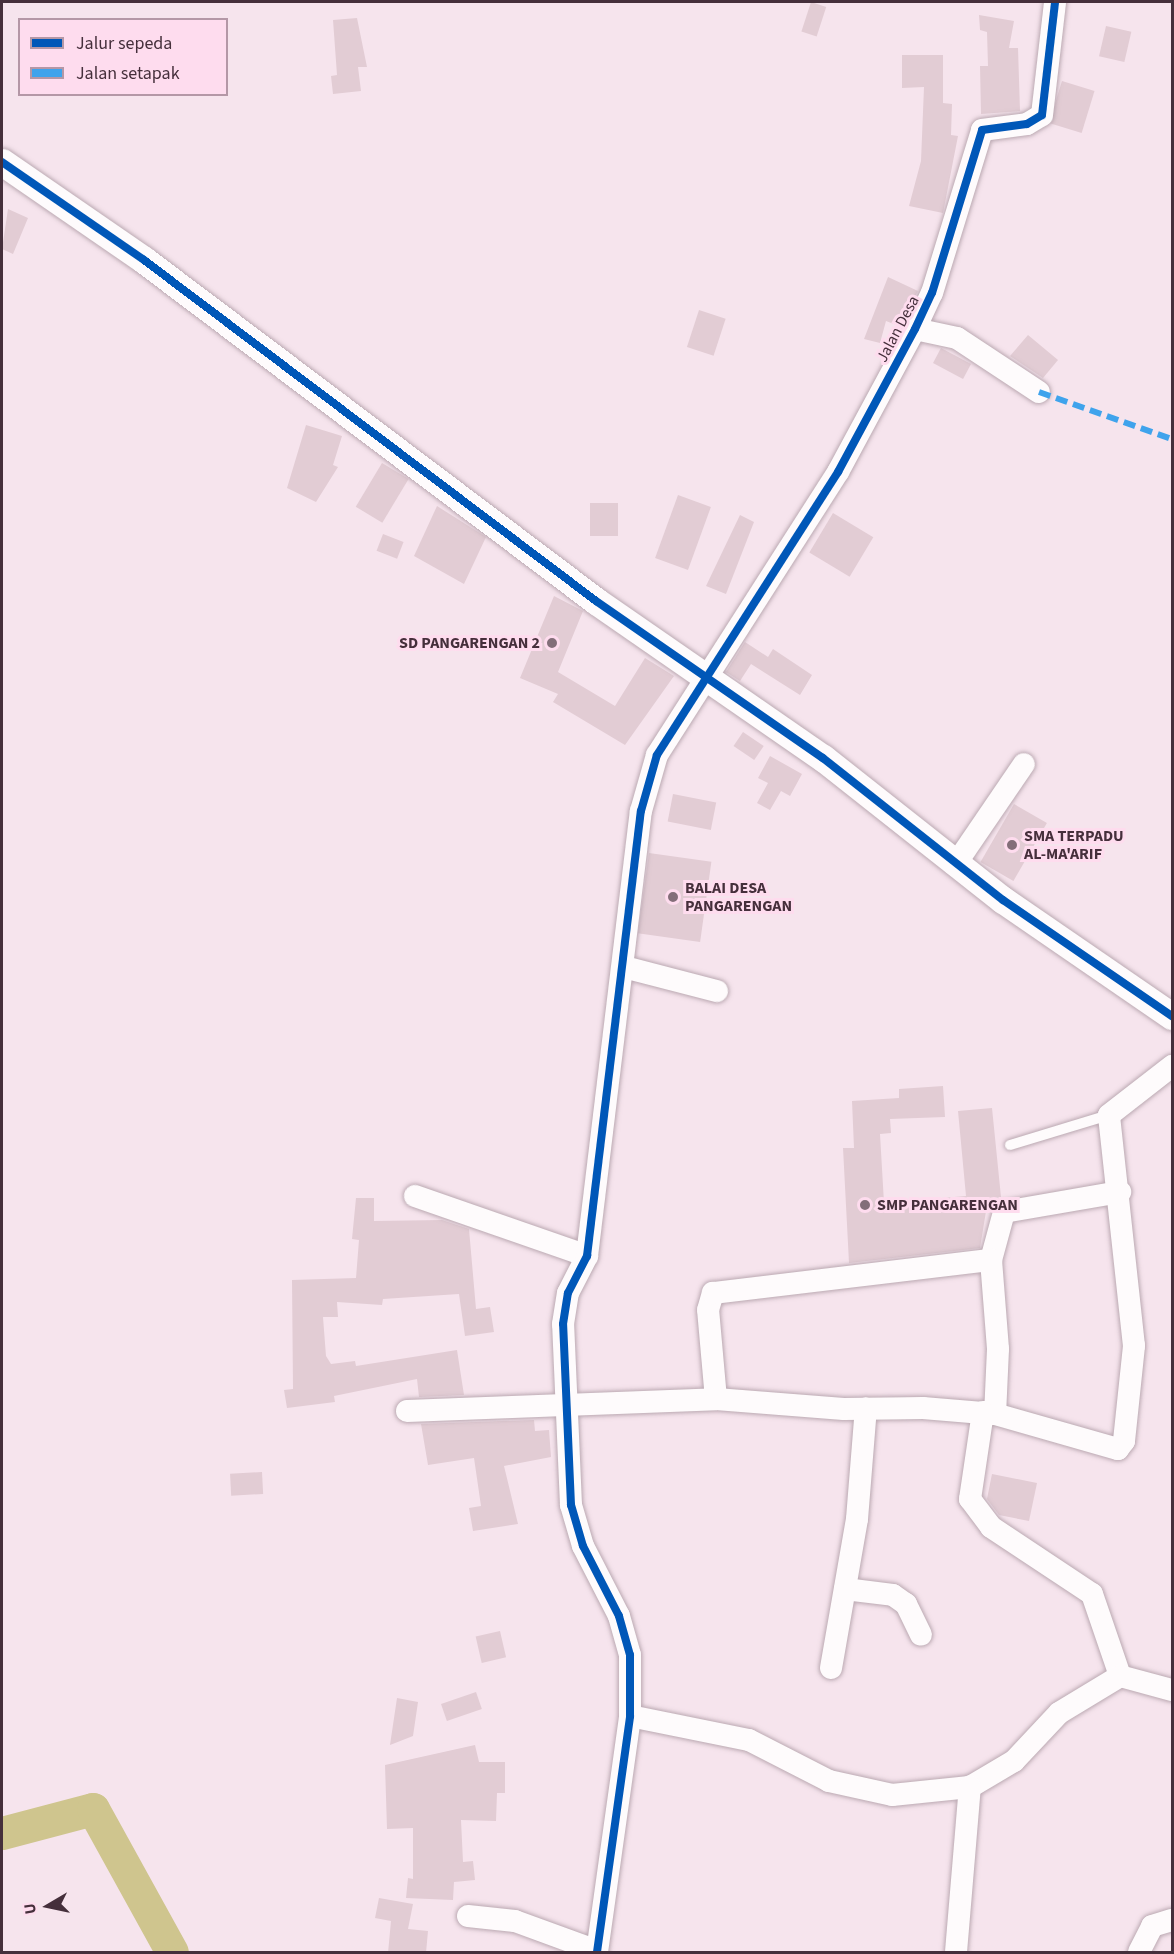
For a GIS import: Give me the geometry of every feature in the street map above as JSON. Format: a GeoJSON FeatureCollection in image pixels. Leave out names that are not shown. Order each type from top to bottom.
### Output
{"type":"FeatureCollection","features":[{"type":"Feature","properties":{"kind":"street","name":"Jalan Desa"},"geometry":{"type":"LineString","coordinates":[[597,1952],[630,1716],[630,1655],[620,1616],[583,1546],[571,1505],[563,1324],[568,1293],[587,1256],[624,967],[641,811],[657,755],[705,675],[838,472],[915,329],[932,293],[982,130],[1027,124],[1042,115],[1055,2]]}},
{"type":"Feature","properties":{"kind":"street"},"geometry":{"type":"LineString","coordinates":[[2,162],[144,260],[596,602],[823,758],[955,865],[1173,1016]]}},
{"type":"Feature","properties":{"kind":"street"},"geometry":{"type":"LineString","coordinates":[[915,329],[957,338],[1039,392]]}},
{"type":"Feature","properties":{"kind":"street"},"geometry":{"type":"LineString","coordinates":[[955,865],[1024,764]]}},
{"type":"Feature","properties":{"kind":"street"},"geometry":{"type":"LineString","coordinates":[[624,967],[717,991]]}},
{"type":"Feature","properties":{"kind":"street"},"geometry":{"type":"LineString","coordinates":[[407,1411],[565,1403],[716,1399],[989,1413],[1114,1449],[1124,1441],[1134,1346],[1120,1192],[1109,1115],[1173,1066]]}},
{"type":"Feature","properties":{"kind":"street"},"geometry":{"type":"LineString","coordinates":[[1120,1192],[1004,1212],[992,1260],[998,1349],[989,1413],[971,1470],[973,1506],[991,1527],[1092,1594],[1120,1676]]}},
{"type":"Feature","properties":{"kind":"street"},"geometry":{"type":"LineString","coordinates":[[416,1196],[587,1256]]}},
{"type":"Feature","properties":{"kind":"street"},"geometry":{"type":"LineString","coordinates":[[716,1399],[708,1310],[713,1293],[992,1260]]}},
{"type":"Feature","properties":{"kind":"street"},"geometry":{"type":"LineString","coordinates":[[831,1668],[845,1589],[866,1408]]}},
{"type":"Feature","properties":{"kind":"street"},"geometry":{"type":"LineString","coordinates":[[845,1589],[893,1596],[906,1604],[921,1635]]}},
{"type":"Feature","properties":{"kind":"street"},"geometry":{"type":"LineString","coordinates":[[630,1716],[749,1740],[829,1781],[860,1790],[892,1795],[970,1787],[1014,1761],[1059,1713],[1120,1676],[1173,1690]]}},
{"type":"Feature","properties":{"kind":"street"},"geometry":{"type":"LineString","coordinates":[[956,1953],[970,1787]]}},
{"type":"Feature","properties":{"kind":"street"},"geometry":{"type":"LineString","coordinates":[[468,1916],[515,1921],[597,1952]]}},
{"type":"Feature","properties":{"kind":"street"},"geometry":{"type":"LineString","coordinates":[[1139,1953],[1152,1926],[1173,1920]]}},
{"type":"Feature","properties":{"kind":"lane"},"geometry":{"type":"LineString","coordinates":[[1010,1144],[1109,1115]]}},
{"type":"Feature","properties":{"kind":"building"},"geometry":{"type":"Polygon","coordinates":[[[811,2],[826,7],[817,36],[801,31],[811,2]]]}},
{"type":"Feature","properties":{"kind":"building"},"geometry":{"type":"Polygon","coordinates":[[[979,15],[1014,21],[1009,48],[1018,48],[1020,111],[981,114],[980,66],[988,66],[987,32],[980,30],[979,15]]]}},
{"type":"Feature","properties":{"kind":"building"},"geometry":{"type":"Polygon","coordinates":[[[357,18],[367,67],[358,67],[361,91],[333,94],[331,76],[337,75],[333,20],[357,18]]]}},
{"type":"Feature","properties":{"kind":"building"},"geometry":{"type":"Polygon","coordinates":[[[1106,26],[1131,32],[1124,62],[1099,56],[1106,26]]]}},
{"type":"Feature","properties":{"kind":"building"},"geometry":{"type":"Polygon","coordinates":[[[902,55],[943,55],[943,103],[952,104],[951,135],[958,136],[943,213],[909,206],[921,161],[924,87],[902,88],[902,55]]]}},
{"type":"Feature","properties":{"kind":"building"},"geometry":{"type":"Polygon","coordinates":[[[1062,81],[1095,91],[1082,133],[1049,123],[1062,81]]]}},
{"type":"Feature","properties":{"kind":"building"},"geometry":{"type":"Polygon","coordinates":[[[8,209],[28,218],[13,254],[2,249],[8,209]]]}},
{"type":"Feature","properties":{"kind":"building"},"geometry":{"type":"Polygon","coordinates":[[[888,277],[918,291],[899,326],[886,321],[880,343],[864,339],[888,277]]]}},
{"type":"Feature","properties":{"kind":"building"},"geometry":{"type":"Polygon","coordinates":[[[699,310],[726,319],[714,356],[687,347],[699,310]]]}},
{"type":"Feature","properties":{"kind":"building"},"geometry":{"type":"Polygon","coordinates":[[[1028,335],[1058,360],[1043,378],[1010,356],[1028,335]]]}},
{"type":"Feature","properties":{"kind":"building"},"geometry":{"type":"Polygon","coordinates":[[[941,348],[971,364],[963,379],[933,363],[941,348]]]}},
{"type":"Feature","properties":{"kind":"building"},"geometry":{"type":"Polygon","coordinates":[[[306,425],[342,436],[333,465],[338,467],[316,502],[287,488],[306,425]]]}},
{"type":"Feature","properties":{"kind":"building"},"geometry":{"type":"Polygon","coordinates":[[[382,463],[409,479],[382,523],[356,507],[382,463]]]}},
{"type":"Feature","properties":{"kind":"building"},"geometry":{"type":"Polygon","coordinates":[[[678,495],[711,507],[688,570],[655,558],[678,495]]]}},
{"type":"Feature","properties":{"kind":"building"},"geometry":{"type":"Polygon","coordinates":[[[590,503],[618,503],[618,536],[590,536],[590,503]]]}},
{"type":"Feature","properties":{"kind":"building"},"geometry":{"type":"Polygon","coordinates":[[[437,506],[486,537],[464,584],[414,556],[437,506]]]}},
{"type":"Feature","properties":{"kind":"building"},"geometry":{"type":"Polygon","coordinates":[[[833,513],[873,537],[850,577],[809,552],[833,513]]]}},
{"type":"Feature","properties":{"kind":"building"},"geometry":{"type":"Polygon","coordinates":[[[740,515],[754,522],[726,594],[706,586],[740,515]]]}},
{"type":"Feature","properties":{"kind":"building"},"geometry":{"type":"Polygon","coordinates":[[[383,534],[404,542],[397,559],[377,551],[383,534]]]}},
{"type":"Feature","properties":{"kind":"building"},"geometry":{"type":"Polygon","coordinates":[[[554,596],[583,611],[558,672],[615,706],[645,658],[674,676],[625,745],[553,702],[558,694],[520,678],[554,596]]]}},
{"type":"Feature","properties":{"kind":"building"},"geometry":{"type":"Polygon","coordinates":[[[745,642],[768,657],[773,649],[812,675],[800,695],[751,664],[740,681],[726,672],[745,642]]]}},
{"type":"Feature","properties":{"kind":"building"},"geometry":{"type":"Polygon","coordinates":[[[743,732],[764,746],[754,760],[733,746],[743,732]]]}},
{"type":"Feature","properties":{"kind":"building"},"geometry":{"type":"Polygon","coordinates":[[[770,756],[802,774],[790,796],[781,791],[770,810],[757,803],[768,783],[758,778],[770,756]]]}},
{"type":"Feature","properties":{"kind":"building"},"geometry":{"type":"Polygon","coordinates":[[[673,794],[716,802],[711,830],[668,821],[673,794]]]}},
{"type":"Feature","properties":{"kind":"building","name":"SMA TERPADU AL-MA'ARIF"},"geometry":{"type":"Polygon","coordinates":[[[1014,804],[1047,823],[1013,881],[980,862],[1014,804]]]}},
{"type":"Feature","properties":{"kind":"building","name":"BALAI DESA PANGARENGAN"},"geometry":{"type":"Polygon","coordinates":[[[649,853],[711,862],[700,942],[638,933],[649,853]]]}},
{"type":"Feature","properties":{"kind":"building"},"geometry":{"type":"Polygon","coordinates":[[[943,1086],[945,1117],[890,1119],[891,1133],[880,1134],[884,1203],[966,1196],[958,1111],[992,1108],[1001,1197],[988,1199],[980,1248],[849,1263],[843,1148],[854,1148],[852,1101],[899,1098],[899,1089],[943,1086]]]}},
{"type":"Feature","properties":{"kind":"building"},"geometry":{"type":"Polygon","coordinates":[[[356,1198],[374,1198],[374,1221],[442,1220],[469,1229],[476,1309],[490,1307],[494,1332],[465,1336],[459,1294],[383,1299],[382,1305],[337,1302],[338,1317],[323,1317],[326,1356],[331,1364],[355,1361],[356,1366],[457,1350],[464,1395],[419,1397],[417,1379],[334,1396],[335,1402],[287,1408],[284,1390],[293,1389],[292,1280],[356,1278],[359,1240],[352,1239],[356,1198]]]}},
{"type":"Feature","properties":{"kind":"building"},"geometry":{"type":"Polygon","coordinates":[[[534,1420],[535,1431],[549,1430],[551,1457],[504,1466],[518,1524],[473,1531],[469,1508],[481,1506],[474,1458],[428,1465],[421,1424],[534,1420]]]}},
{"type":"Feature","properties":{"kind":"building"},"geometry":{"type":"Polygon","coordinates":[[[262,1472],[263,1494],[231,1496],[230,1474],[262,1472]]]}},
{"type":"Feature","properties":{"kind":"building"},"geometry":{"type":"Polygon","coordinates":[[[992,1474],[1037,1483],[1029,1521],[999,1515],[987,1499],[992,1474]]]}},
{"type":"Feature","properties":{"kind":"building"},"geometry":{"type":"Polygon","coordinates":[[[500,1631],[506,1657],[482,1663],[476,1637],[500,1631]]]}},
{"type":"Feature","properties":{"kind":"building"},"geometry":{"type":"Polygon","coordinates":[[[476,1692],[482,1709],[447,1721],[441,1704],[476,1692]]]}},
{"type":"Feature","properties":{"kind":"building"},"geometry":{"type":"Polygon","coordinates":[[[397,1698],[418,1702],[413,1736],[390,1745],[397,1698]]]}},
{"type":"Feature","properties":{"kind":"building"},"geometry":{"type":"Polygon","coordinates":[[[475,1745],[479,1762],[505,1762],[505,1793],[497,1793],[496,1821],[461,1820],[463,1862],[473,1861],[475,1880],[454,1882],[453,1900],[406,1898],[408,1878],[413,1879],[413,1828],[387,1829],[385,1765],[475,1745]]]}},
{"type":"Feature","properties":{"kind":"building"},"geometry":{"type":"Polygon","coordinates":[[[379,1898],[413,1904],[408,1929],[428,1931],[426,1953],[388,1953],[391,1921],[375,1918],[379,1898]]]}},
{"type":"Feature","properties":{"kind":"waterway"},"geometry":{"type":"LineString","coordinates":[[2,1833],[93,1809],[172,1952]]}},
{"type":"Feature","properties":{"kind":"marked path"},"geometry":{"type":"LineString","coordinates":[[1039,392],[1172,439]]}},
{"type":"Feature","properties":{"kind":"cycle path"},"geometry":{"type":"LineString","coordinates":[[597,1952],[630,1716],[630,1655],[619,1616],[583,1546],[571,1505],[563,1324],[568,1293],[587,1256],[641,811],[657,755],[838,472],[915,329],[932,293],[982,130],[1027,124],[1042,115],[1055,2]]}},
{"type":"Feature","properties":{"kind":"cycle path"},"geometry":{"type":"LineString","coordinates":[[2,162],[144,260],[596,601],[823,758],[1003,900],[1172,1016]]}},
{"type":"Feature","properties":{"kind":"place","name":"SD PANGARENGAN 2"},"geometry":{"type":"Point","coordinates":[552,643]}},
{"type":"Feature","properties":{"kind":"place","name":"SMA TERPADU AL-MA'ARIF"},"geometry":{"type":"Point","coordinates":[1012,845]}},
{"type":"Feature","properties":{"kind":"place","name":"BALAI DESA PANGARENGAN"},"geometry":{"type":"Point","coordinates":[673,897]}},
{"type":"Feature","properties":{"kind":"place","name":"SMP PANGARENGAN"},"geometry":{"type":"Point","coordinates":[865,1205]}}]}
